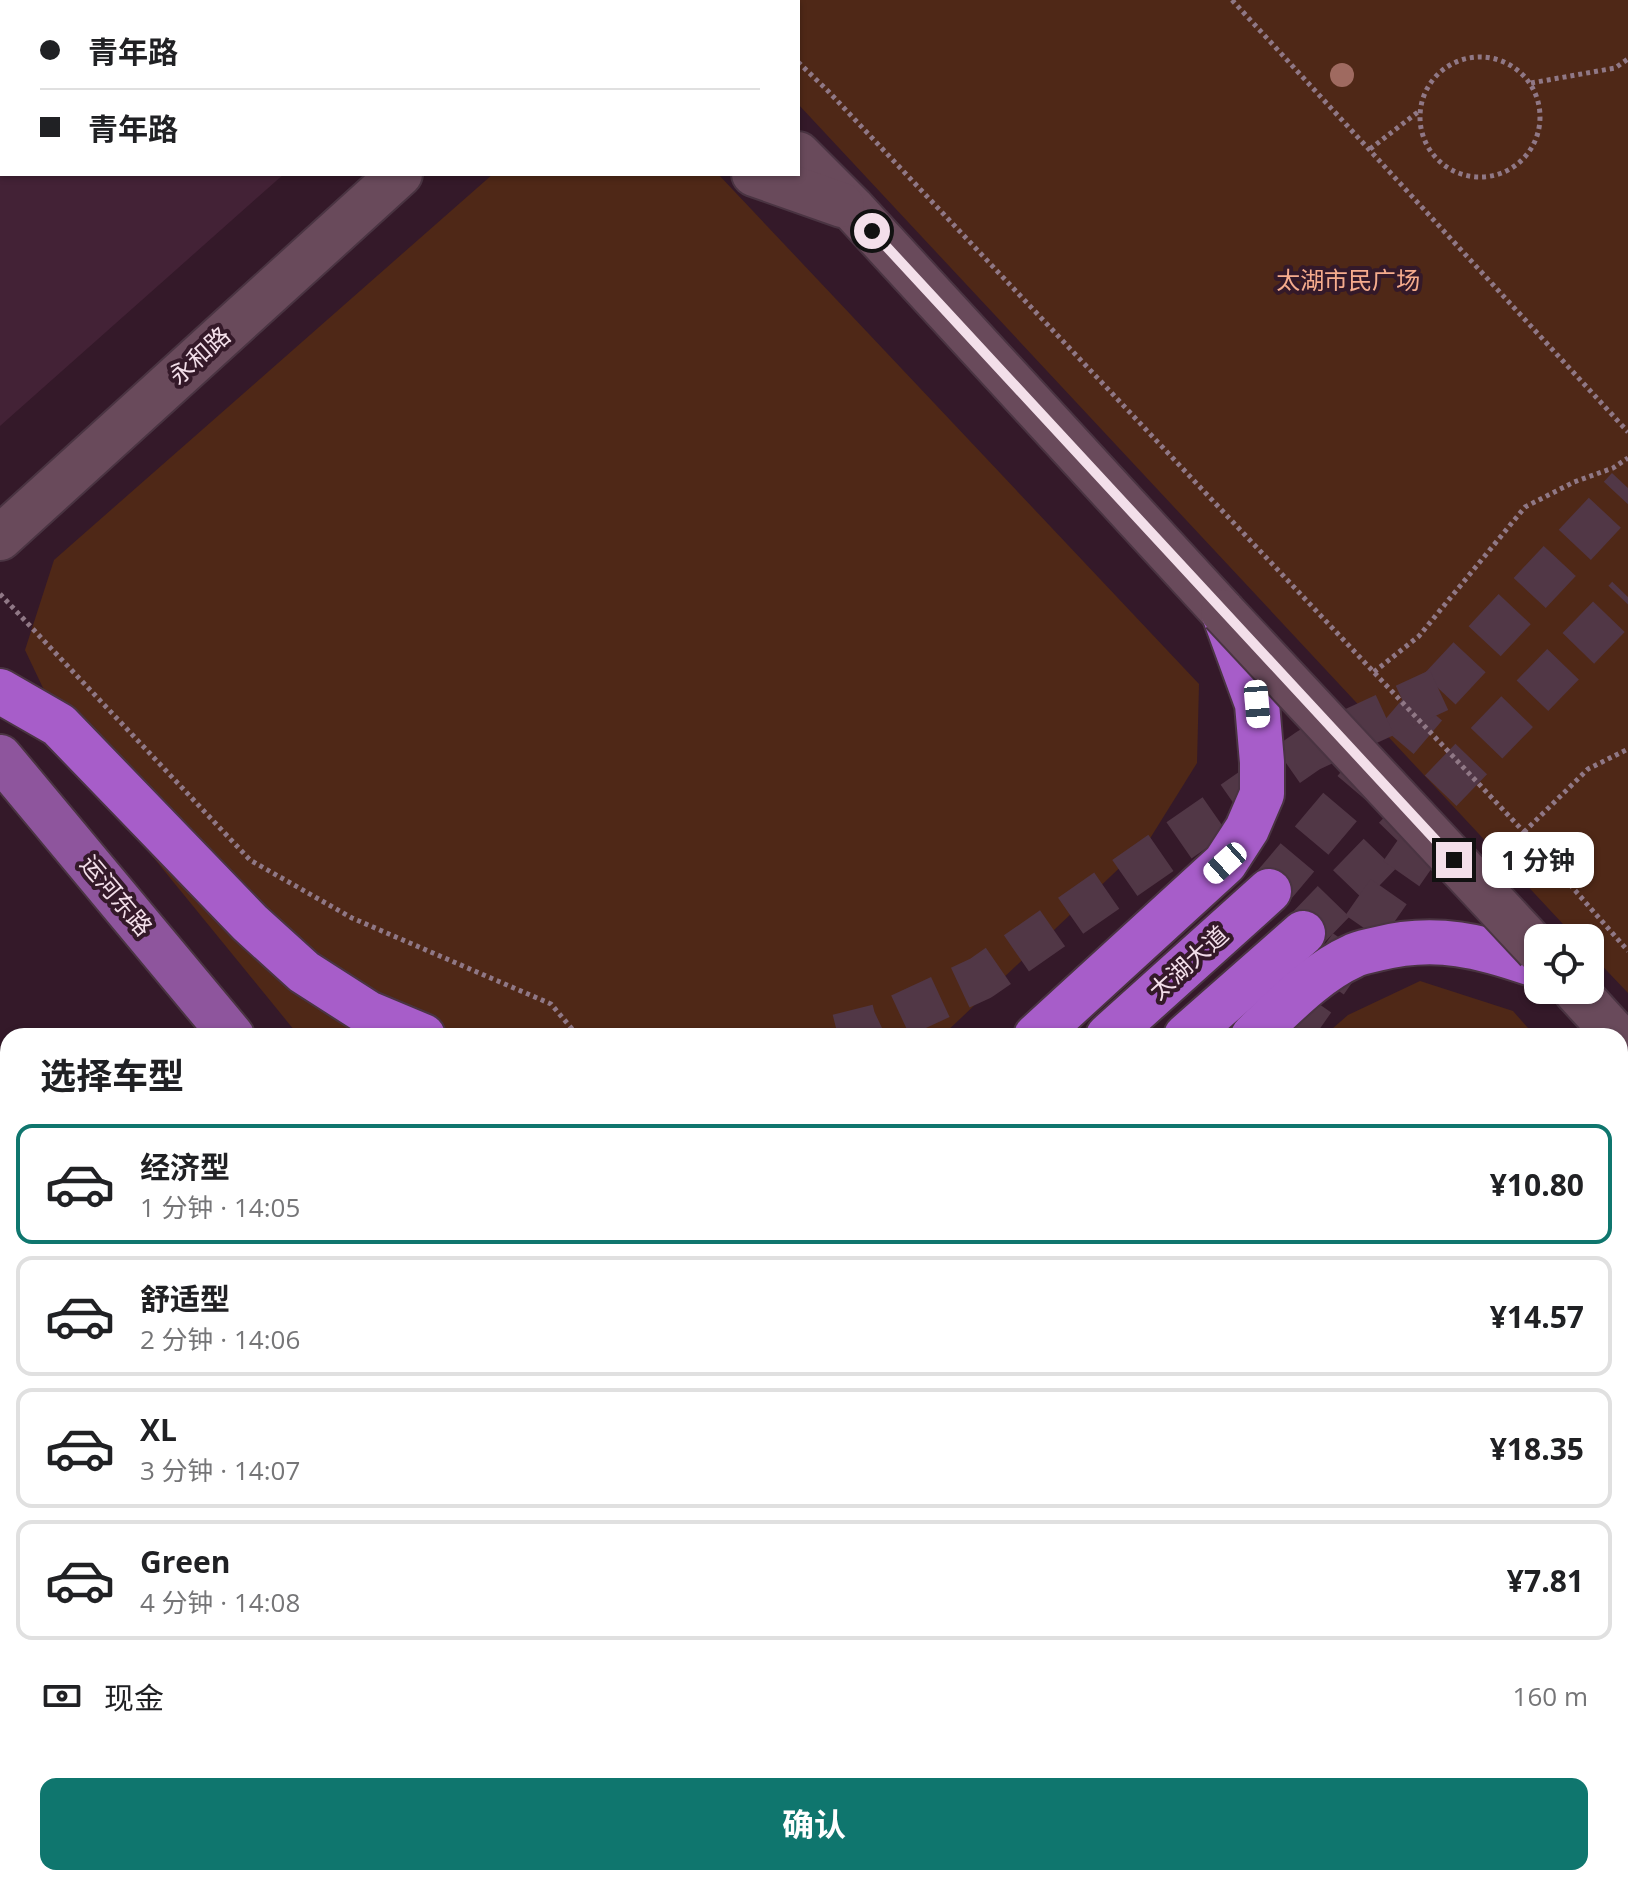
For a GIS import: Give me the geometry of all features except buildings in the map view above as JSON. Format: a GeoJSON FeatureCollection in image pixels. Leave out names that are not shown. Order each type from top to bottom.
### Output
{"type":"FeatureCollection","features":[{"type":"Feature","properties":{"kind":"highway"},"geometry":{"type":"LineString","coordinates":[[1045,1028],[1225,863],[1247,829],[1262,794],[1257,704],[1223,612]]}},
{"type":"Feature","properties":{"kind":"highway"},"geometry":{"type":"LineString","coordinates":[[0,691],[59,725],[250,923],[304,972],[368,1013],[404,1028]]}},
{"type":"Feature","properties":{"kind":"highway","name":"太湖大道"},"geometry":{"type":"LineString","coordinates":[[1117,1028],[1269,891]]}},
{"type":"Feature","properties":{"kind":"highway"},"geometry":{"type":"LineString","coordinates":[[1195,1028],[1303,933]]}},
{"type":"Feature","properties":{"kind":"highway"},"geometry":{"type":"LineString","coordinates":[[1262,1028],[1314,981],[1353,955],[1398,944],[1446,941],[1493,950],[1524,961]]}},
{"type":"Feature","properties":{"kind":"main road","name":"运河东路"},"geometry":{"type":"LineString","coordinates":[[0,757],[225,1028]]}},
{"type":"Feature","properties":{"kind":"street"},"geometry":{"type":"LineString","coordinates":[[800,156],[852,208],[1524,935]]}},
{"type":"Feature","properties":{"kind":"street"},"geometry":{"type":"LineString","coordinates":[[760,176],[852,208]]}},
{"type":"Feature","properties":{"kind":"street","name":"永和路"},"geometry":{"type":"LineString","coordinates":[[0,538],[402,178]]}},
{"type":"Feature","properties":{"kind":"street"},"geometry":{"type":"LineString","coordinates":[[1588,1004],[1611,1028]]}},
{"type":"Feature","properties":{"kind":"path"},"geometry":{"type":"LineString","coordinates":[[1236,2],[1628,432]]}},
{"type":"Feature","properties":{"kind":"path"},"geometry":{"type":"LineString","coordinates":[[1370,149],[1418,112],[1433,77],[1464,57],[1502,59],[1531,83],[1542,119],[1528,156],[1496,177],[1457,174],[1447,166],[1428,150],[1418,112]]}},
{"type":"Feature","properties":{"kind":"path"},"geometry":{"type":"LineString","coordinates":[[1531,83],[1615,68],[1628,59]]}},
{"type":"Feature","properties":{"kind":"path"},"geometry":{"type":"LineString","coordinates":[[800,64],[1524,832],[1628,951]]}},
{"type":"Feature","properties":{"kind":"path"},"geometry":{"type":"LineString","coordinates":[[1374,672],[1419,636],[1525,507],[1574,482],[1613,468],[1628,458]]}},
{"type":"Feature","properties":{"kind":"path"},"geometry":{"type":"LineString","coordinates":[[0,594],[250,860],[352,918],[551,1004],[571,1028]]}},
{"type":"Feature","properties":{"kind":"path"},"geometry":{"type":"LineString","coordinates":[[1524,832],[1588,769],[1628,749]]}},
{"type":"Feature","properties":{"kind":"shaded area"},"geometry":{"type":"Polygon","coordinates":[[[0,176],[282,176],[0,426],[0,176]]]}},
{"type":"Feature","properties":{"kind":"green space","name":"太湖市民广场"},"geometry":{"type":"Polygon","coordinates":[[[800,0],[1628,0],[1628,993],[1604,968],[1604,924],[1563,924],[800,106],[800,0]]]}},
{"type":"Feature","properties":{"kind":"green space"},"geometry":{"type":"Polygon","coordinates":[[[491,176],[720,176],[1199,684],[1197,763],[1149,840],[950,1028],[292,1028],[82,770],[25,650],[54,560],[491,176]]]}},
{"type":"Feature","properties":{"kind":"green space"},"geometry":{"type":"Polygon","coordinates":[[[1420,981],[1513,1011],[1528,1028],[1333,1028],[1348,1015],[1420,981]]]}},
{"type":"Feature","properties":{"kind":"tunnel"},"geometry":{"type":"LineString","coordinates":[[1269,891],[1439,690],[1628,488]]}},
{"type":"Feature","properties":{"kind":"tunnel"},"geometry":{"type":"LineString","coordinates":[[1303,933],[1628,597]]}},
{"type":"Feature","properties":{"kind":"tunnel"},"geometry":{"type":"LineString","coordinates":[[870,1028],[981,978],[1309,750],[1439,690]]}},
{"type":"Feature","properties":{"kind":"tunnel"},"geometry":{"type":"LineString","coordinates":[[1294,1028],[1433,828]]}},
{"type":"Feature","properties":{"kind":"route"},"geometry":{"type":"LineString","coordinates":[[872,231],[1454,860]]}}]}
